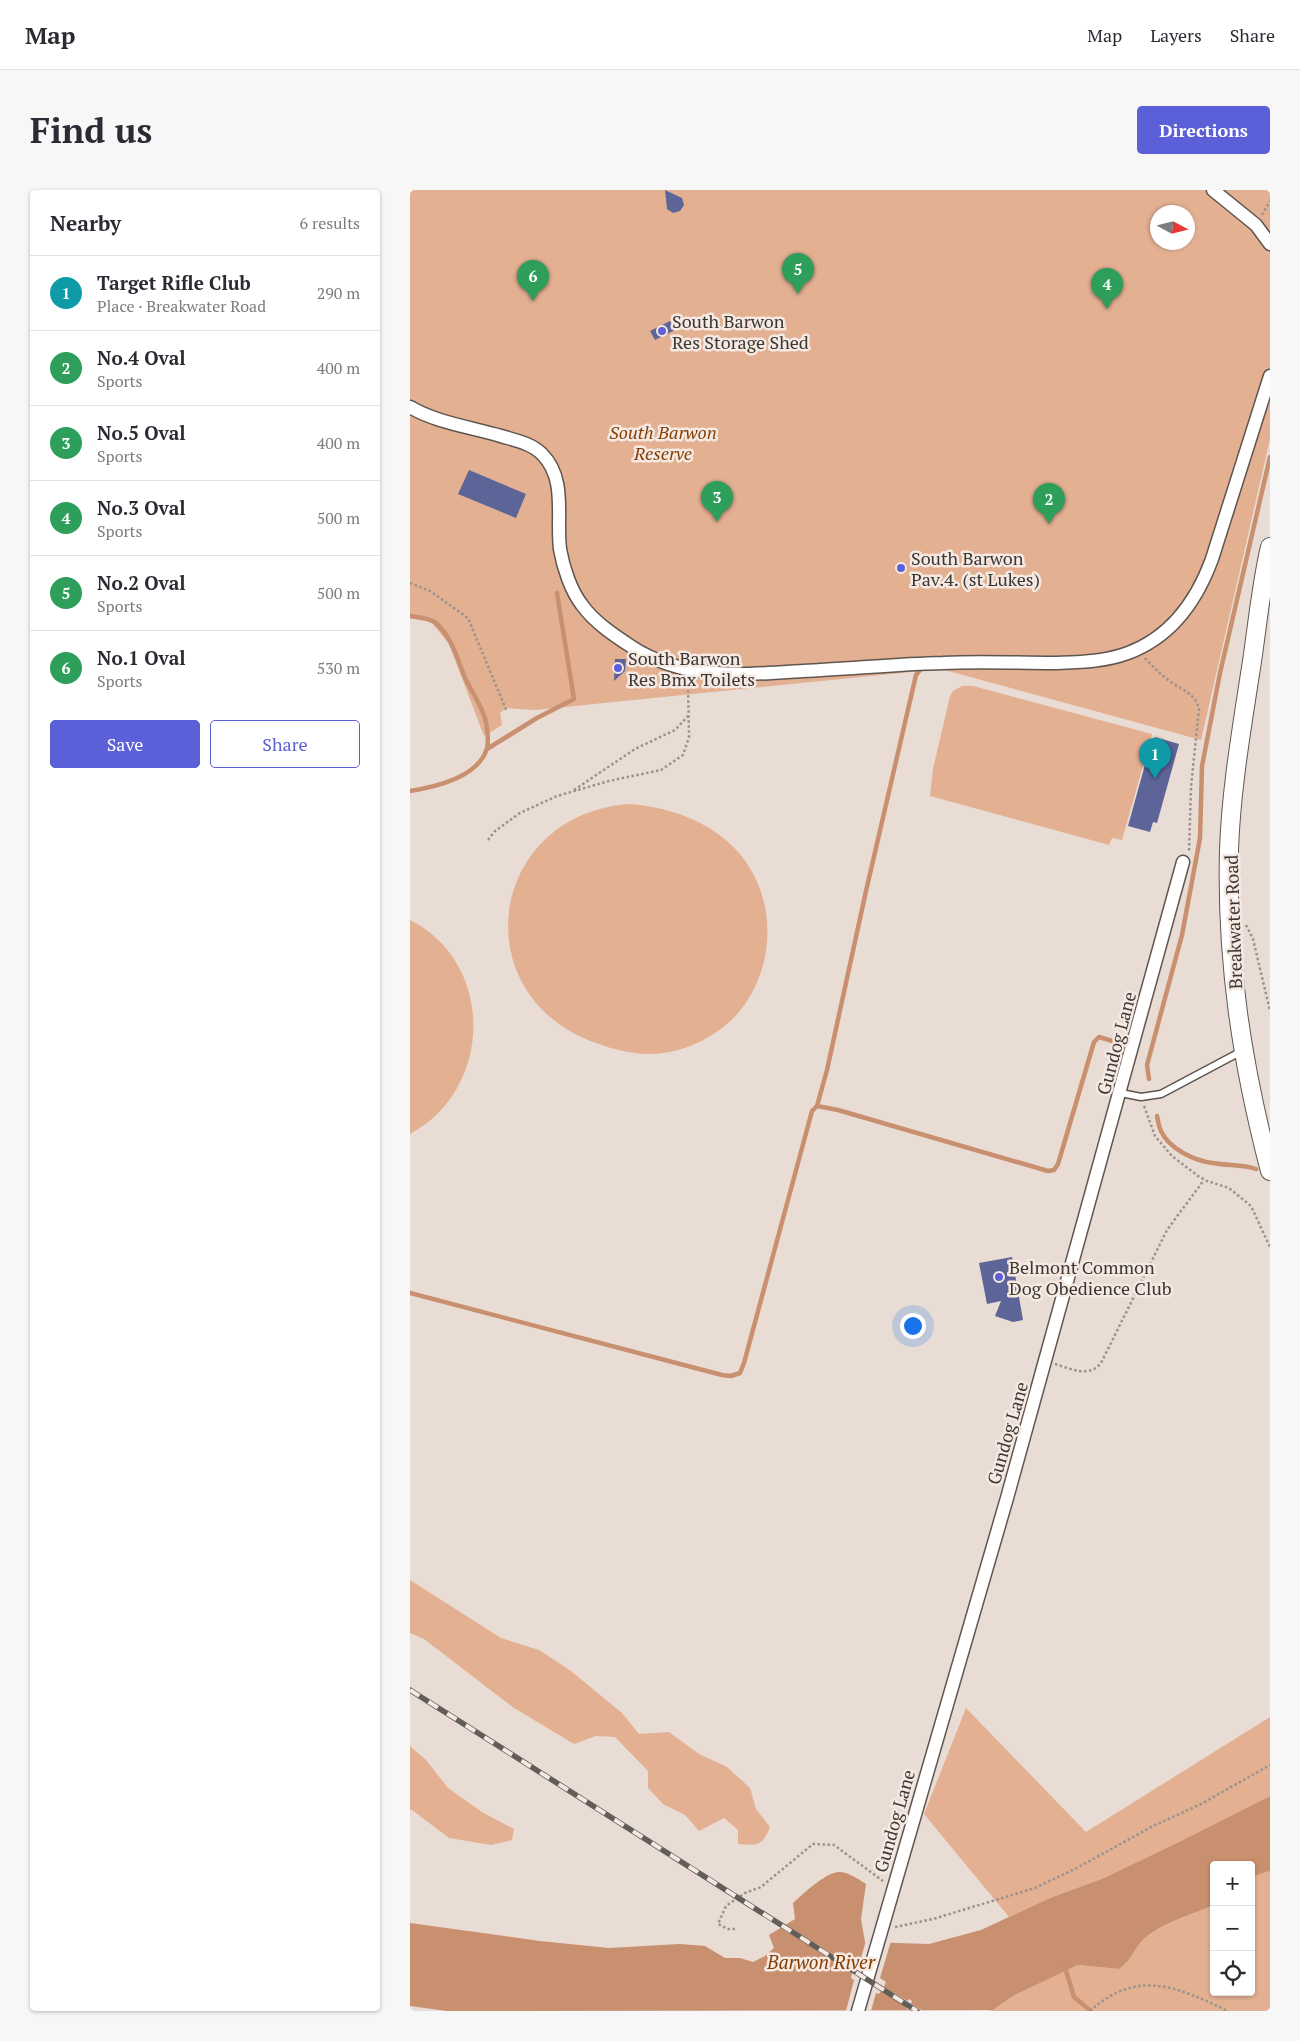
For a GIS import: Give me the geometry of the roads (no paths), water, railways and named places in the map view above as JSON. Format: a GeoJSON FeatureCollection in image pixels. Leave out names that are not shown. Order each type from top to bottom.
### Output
{"type":"FeatureCollection","features":[{"type":"Feature","properties":{"kind":"main road","name":"Breakwater Road"},"geometry":{"type":"LineString","coordinates":[[1270,548],[1259,600],[1251,671],[1236,769],[1230,850],[1229,921],[1234,987],[1243,1050],[1270,1171]]}},
{"type":"Feature","properties":{"kind":"main road","name":"Breakwater Road"},"geometry":{"type":"LineString","coordinates":[[1251,671],[1270,607]]}},
{"type":"Feature","properties":{"kind":"street"},"geometry":{"type":"LineString","coordinates":[[1213,190],[1256,224],[1270,244]]}},
{"type":"Feature","properties":{"kind":"street"},"geometry":{"type":"LineString","coordinates":[[410,407],[446,422],[521,442],[540,452],[553,468],[559,492],[560,550],[568,578],[582,606],[602,626],[634,649],[669,664],[705,672],[749,674],[945,663],[1073,662],[1109,659],[1138,648],[1161,634],[1177,620],[1194,599],[1204,580],[1270,376]]}},
{"type":"Feature","properties":{"kind":"street","name":"Gundog Lane"},"geometry":{"type":"LineString","coordinates":[[858,2011],[1045,1361],[1183,862]]}},
{"type":"Feature","properties":{"kind":"lane"},"geometry":{"type":"LineString","coordinates":[[1120,1093],[1143,1097],[1165,1092],[1243,1050]]}},
{"type":"Feature","properties":{"kind":"water","name":"Barwon River"},"geometry":{"type":"Polygon","coordinates":[[[1270,1796],[1270,1871],[1255,1876],[1255,1861],[1210,1861],[1210,1907],[1151,1933],[1119,1969],[1078,1965],[1013,1996],[993,2010],[447,2011],[410,2006],[410,1923],[540,1941],[609,1948],[680,1944],[705,1946],[725,1958],[740,1958],[753,1962],[765,1956],[774,1948],[769,1935],[795,1919],[793,1903],[822,1879],[840,1872],[851,1875],[866,1884],[861,1919],[865,1942],[929,1944],[981,1930],[1050,1898],[1104,1878],[1270,1796]]]}},
{"type":"Feature","properties":{"kind":"waterway"},"geometry":{"type":"LineString","coordinates":[[1149,1079],[1147,1065],[1182,935],[1200,838],[1202,766],[1220,673],[1270,457]]}},
{"type":"Feature","properties":{"kind":"waterway"},"geometry":{"type":"LineString","coordinates":[[487,749],[537,718],[574,699],[557,593]]}},
{"type":"Feature","properties":{"kind":"waterway"},"geometry":{"type":"LineString","coordinates":[[410,616],[433,621],[447,636],[466,680],[479,703],[488,733],[487,748],[482,758],[466,773],[431,787],[410,791]]}},
{"type":"Feature","properties":{"kind":"waterway"},"geometry":{"type":"LineString","coordinates":[[817,1106],[827,1070],[916,675],[920,670]]}},
{"type":"Feature","properties":{"kind":"waterway"},"geometry":{"type":"LineString","coordinates":[[410,1293],[722,1375],[731,1376],[740,1373],[812,1111],[817,1106],[838,1110],[1048,1171],[1054,1170],[1058,1164],[1094,1042],[1099,1037],[1119,1043]]}},
{"type":"Feature","properties":{"kind":"waterway"},"geometry":{"type":"LineString","coordinates":[[1157,1116],[1160,1129],[1165,1137],[1176,1149],[1183,1153],[1206,1162],[1256,1169]]}},
{"type":"Feature","properties":{"kind":"waterway"},"geometry":{"type":"LineString","coordinates":[[1064,1964],[1074,1997],[1091,2011]]}},
{"type":"Feature","properties":{"kind":"railway"},"geometry":{"type":"LineString","coordinates":[[410,1690],[917,2011]]}},
{"type":"Feature","properties":{"kind":"place","name":"No.2 Oval"},"geometry":{"type":"Point","coordinates":[798,294]}},
{"type":"Feature","properties":{"kind":"place","name":"No.1 Oval"},"geometry":{"type":"Point","coordinates":[533,301]}},
{"type":"Feature","properties":{"kind":"place","name":"No.3 Oval"},"geometry":{"type":"Point","coordinates":[1107,309]}},
{"type":"Feature","properties":{"kind":"place","name":"South Barwon Res Storage Shed"},"geometry":{"type":"Point","coordinates":[662,331]}},
{"type":"Feature","properties":{"kind":"place","name":"No.5 Oval"},"geometry":{"type":"Point","coordinates":[717,522]}},
{"type":"Feature","properties":{"kind":"place","name":"No.4 Oval"},"geometry":{"type":"Point","coordinates":[1049,524]}},
{"type":"Feature","properties":{"kind":"place","name":"South Barwon Pav.4. (st Lukes)"},"geometry":{"type":"Point","coordinates":[901,568]}},
{"type":"Feature","properties":{"kind":"place","name":"South Barwon Res Bmx Toilets"},"geometry":{"type":"Point","coordinates":[618,668]}},
{"type":"Feature","properties":{"kind":"place","name":"Target Rifle Club"},"geometry":{"type":"Point","coordinates":[1155,779]}},
{"type":"Feature","properties":{"kind":"place","name":"Belmont Common Dog Obedience Club"},"geometry":{"type":"Point","coordinates":[999,1277]}},
{"type":"Feature","properties":{"kind":"park label","name":"South Barwon Reserve"},"geometry":{"type":"Point","coordinates":[663,442]}}]}
